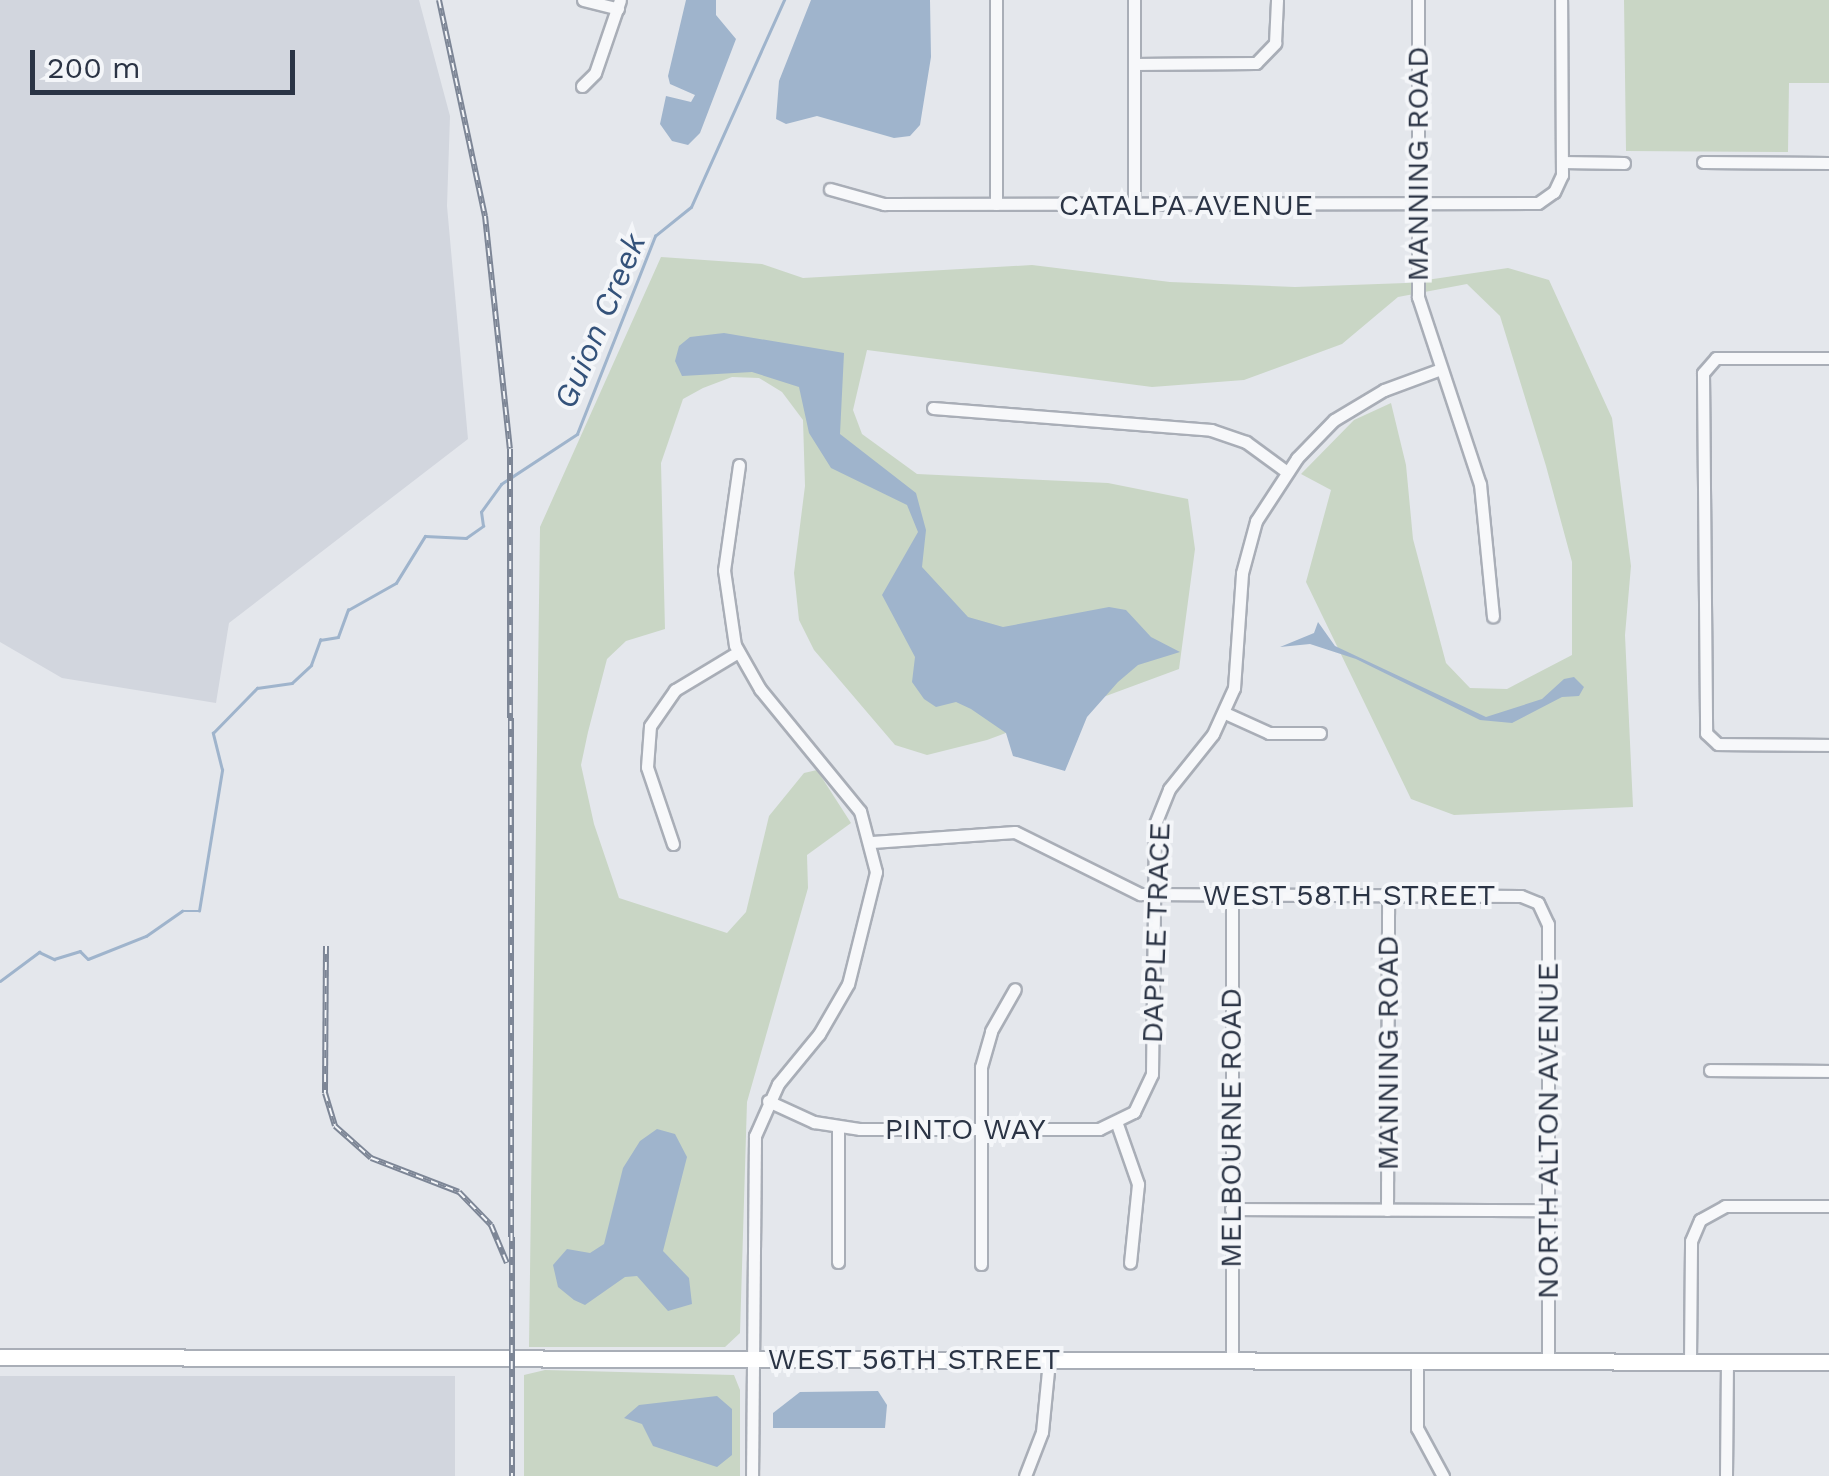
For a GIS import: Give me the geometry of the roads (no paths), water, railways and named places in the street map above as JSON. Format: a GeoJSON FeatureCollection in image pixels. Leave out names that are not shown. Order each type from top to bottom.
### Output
{"type":"FeatureCollection","features":[{"type":"Feature","properties":{"kind":"main road","name":"WEST 56TH STREET"},"geometry":{"type":"LineString","coordinates":[[0,1357],[1829,1362]]}},
{"type":"Feature","properties":{"kind":"street"},"geometry":{"type":"LineString","coordinates":[[582,86],[595,73],[619,4],[584,0]]}},
{"type":"Feature","properties":{"kind":"street"},"geometry":{"type":"LineString","coordinates":[[996,0],[996,204]]}},
{"type":"Feature","properties":{"kind":"street"},"geometry":{"type":"LineString","coordinates":[[1134,0],[1134,205]]}},
{"type":"Feature","properties":{"kind":"street"},"geometry":{"type":"LineString","coordinates":[[1134,64],[1259,62],[1275,42],[1276,0]]}},
{"type":"Feature","properties":{"kind":"street","name":"MANNING ROAD"},"geometry":{"type":"LineString","coordinates":[[1418,0],[1419,304],[1480,484],[1493,616]]}},
{"type":"Feature","properties":{"kind":"street"},"geometry":{"type":"LineString","coordinates":[[1561,0],[1562,162],[1624,163]]}},
{"type":"Feature","properties":{"kind":"street","name":"CATALPA AVENUE"},"geometry":{"type":"LineString","coordinates":[[830,189],[884,204],[1418,205],[1544,201],[1558,188],[1562,162]]}},
{"type":"Feature","properties":{"kind":"street"},"geometry":{"type":"LineString","coordinates":[[1703,162],[1829,163]]}},
{"type":"Feature","properties":{"kind":"street"},"geometry":{"type":"LineString","coordinates":[[1829,358],[1716,358],[1706,364],[1710,740],[1829,745]]}},
{"type":"Feature","properties":{"kind":"street","name":"DAPPLE TRACE"},"geometry":{"type":"LineString","coordinates":[[1117,1124],[1142,1102],[1152,1078],[1153,893],[1160,807],[1225,713],[1240,659],[1248,544],[1287,472],[1347,410],[1441,369]]}},
{"type":"Feature","properties":{"kind":"street"},"geometry":{"type":"LineString","coordinates":[[933,408],[1211,430],[1246,442],[1287,472]]}},
{"type":"Feature","properties":{"kind":"street"},"geometry":{"type":"LineString","coordinates":[[739,464],[724,570],[738,652],[760,689],[850,798],[872,842],[875,890],[848,984],[768,1101],[751,1161],[752,1476]]}},
{"type":"Feature","properties":{"kind":"street"},"geometry":{"type":"LineString","coordinates":[[673,844],[647,767],[650,726],[676,690],[738,652]]}},
{"type":"Feature","properties":{"kind":"street"},"geometry":{"type":"LineString","coordinates":[[1225,713],[1269,732],[1320,733]]}},
{"type":"Feature","properties":{"kind":"street","name":"WEST 58TH STREET"},"geometry":{"type":"LineString","coordinates":[[872,842],[1014,832],[1119,888],[1153,893],[1522,896],[1540,905]]}},
{"type":"Feature","properties":{"kind":"street","name":"MELBOURNE ROAD"},"geometry":{"type":"LineString","coordinates":[[1232,895],[1232,1360]]}},
{"type":"Feature","properties":{"kind":"street","name":"MANNING ROAD"},"geometry":{"type":"LineString","coordinates":[[1387,1210],[1388,896]]}},
{"type":"Feature","properties":{"kind":"street","name":"NORTH ALTON AVENUE"},"geometry":{"type":"LineString","coordinates":[[1540,905],[1548,922],[1548,1360]]}},
{"type":"Feature","properties":{"kind":"street"},"geometry":{"type":"LineString","coordinates":[[981,1264],[984,1051],[1015,989]]}},
{"type":"Feature","properties":{"kind":"street"},"geometry":{"type":"LineString","coordinates":[[1710,1070],[1829,1071]]}},
{"type":"Feature","properties":{"kind":"street","name":"PINTO WAY"},"geometry":{"type":"LineString","coordinates":[[768,1101],[812,1122],[838,1127],[980,1130],[1117,1124]]}},
{"type":"Feature","properties":{"kind":"street"},"geometry":{"type":"LineString","coordinates":[[1117,1124],[1138,1184],[1130,1264]]}},
{"type":"Feature","properties":{"kind":"street"},"geometry":{"type":"LineString","coordinates":[[838,1127],[838,1262]]}},
{"type":"Feature","properties":{"kind":"street"},"geometry":{"type":"LineString","coordinates":[[1690,1361],[1692,1242],[1705,1215],[1725,1206],[1829,1206]]}},
{"type":"Feature","properties":{"kind":"street"},"geometry":{"type":"LineString","coordinates":[[1230,1210],[1548,1210]]}},
{"type":"Feature","properties":{"kind":"street"},"geometry":{"type":"LineString","coordinates":[[1026,1476],[1045,1420],[1049,1360]]}},
{"type":"Feature","properties":{"kind":"street"},"geometry":{"type":"LineString","coordinates":[[1417,1360],[1418,1428],[1444,1476]]}},
{"type":"Feature","properties":{"kind":"street"},"geometry":{"type":"LineString","coordinates":[[1726,1476],[1727,1362]]}},
{"type":"Feature","properties":{"kind":"water"},"geometry":{"type":"Polygon","coordinates":[[[686,0],[716,0],[716,15],[736,39],[700,133],[688,145],[672,141],[660,124],[666,96],[691,102],[695,95],[670,84],[668,76],[686,0]]]}},
{"type":"Feature","properties":{"kind":"water"},"geometry":{"type":"Polygon","coordinates":[[[811,0],[930,0],[931,57],[920,125],[910,136],[894,138],[817,116],[786,124],[776,119],[779,81],[811,0]]]}},
{"type":"Feature","properties":{"kind":"water"},"geometry":{"type":"Polygon","coordinates":[[[724,333],[844,353],[840,434],[916,493],[926,530],[922,567],[968,617],[1003,627],[1109,607],[1126,610],[1151,637],[1180,652],[1138,665],[1118,682],[1087,717],[1065,771],[1013,756],[1006,733],[971,709],[956,702],[936,707],[924,699],[912,682],[915,657],[882,595],[918,532],[907,505],[831,468],[809,433],[799,387],[752,372],[682,376],[675,361],[679,346],[690,337],[724,333]]]}},
{"type":"Feature","properties":{"kind":"water"},"geometry":{"type":"Polygon","coordinates":[[[1318,622],[1335,646],[1486,717],[1542,699],[1564,679],[1574,677],[1584,687],[1579,696],[1562,697],[1512,723],[1480,720],[1356,659],[1310,644],[1280,647],[1314,633],[1318,622]]]}},
{"type":"Feature","properties":{"kind":"water"},"geometry":{"type":"Polygon","coordinates":[[[657,1129],[675,1134],[687,1157],[663,1251],[689,1278],[692,1304],[668,1311],[637,1276],[625,1277],[585,1305],[558,1287],[553,1265],[567,1249],[590,1253],[604,1244],[623,1168],[640,1141],[657,1129]]]}},
{"type":"Feature","properties":{"kind":"water"},"geometry":{"type":"Polygon","coordinates":[[[878,1391],[887,1405],[885,1428],[773,1428],[773,1413],[800,1392],[878,1391]]]}},
{"type":"Feature","properties":{"kind":"water"},"geometry":{"type":"Polygon","coordinates":[[[717,1396],[732,1409],[732,1455],[717,1467],[653,1446],[642,1424],[624,1418],[639,1405],[717,1396]]]}},
{"type":"Feature","properties":{"kind":"waterway","name":"Guion Creek"},"geometry":{"type":"LineString","coordinates":[[0,981],[39,952],[54,959],[80,951],[88,959],[146,936],[182,911],[199,911],[222,770],[213,733],[257,688],[292,683],[311,665],[320,640],[338,637],[348,610],[396,583],[425,536],[466,538],[483,526],[481,512],[501,484],[577,434],[655,236],[691,207],[784,0]]}},
{"type":"Feature","properties":{"kind":"railway"},"geometry":{"type":"LineString","coordinates":[[439,0],[485,216],[510,449],[512,1476]]}},
{"type":"Feature","properties":{"kind":"railway"},"geometry":{"type":"LineString","coordinates":[[326,946],[325,1093],[335,1126],[371,1158],[459,1192],[491,1225],[507,1263]]}}]}
